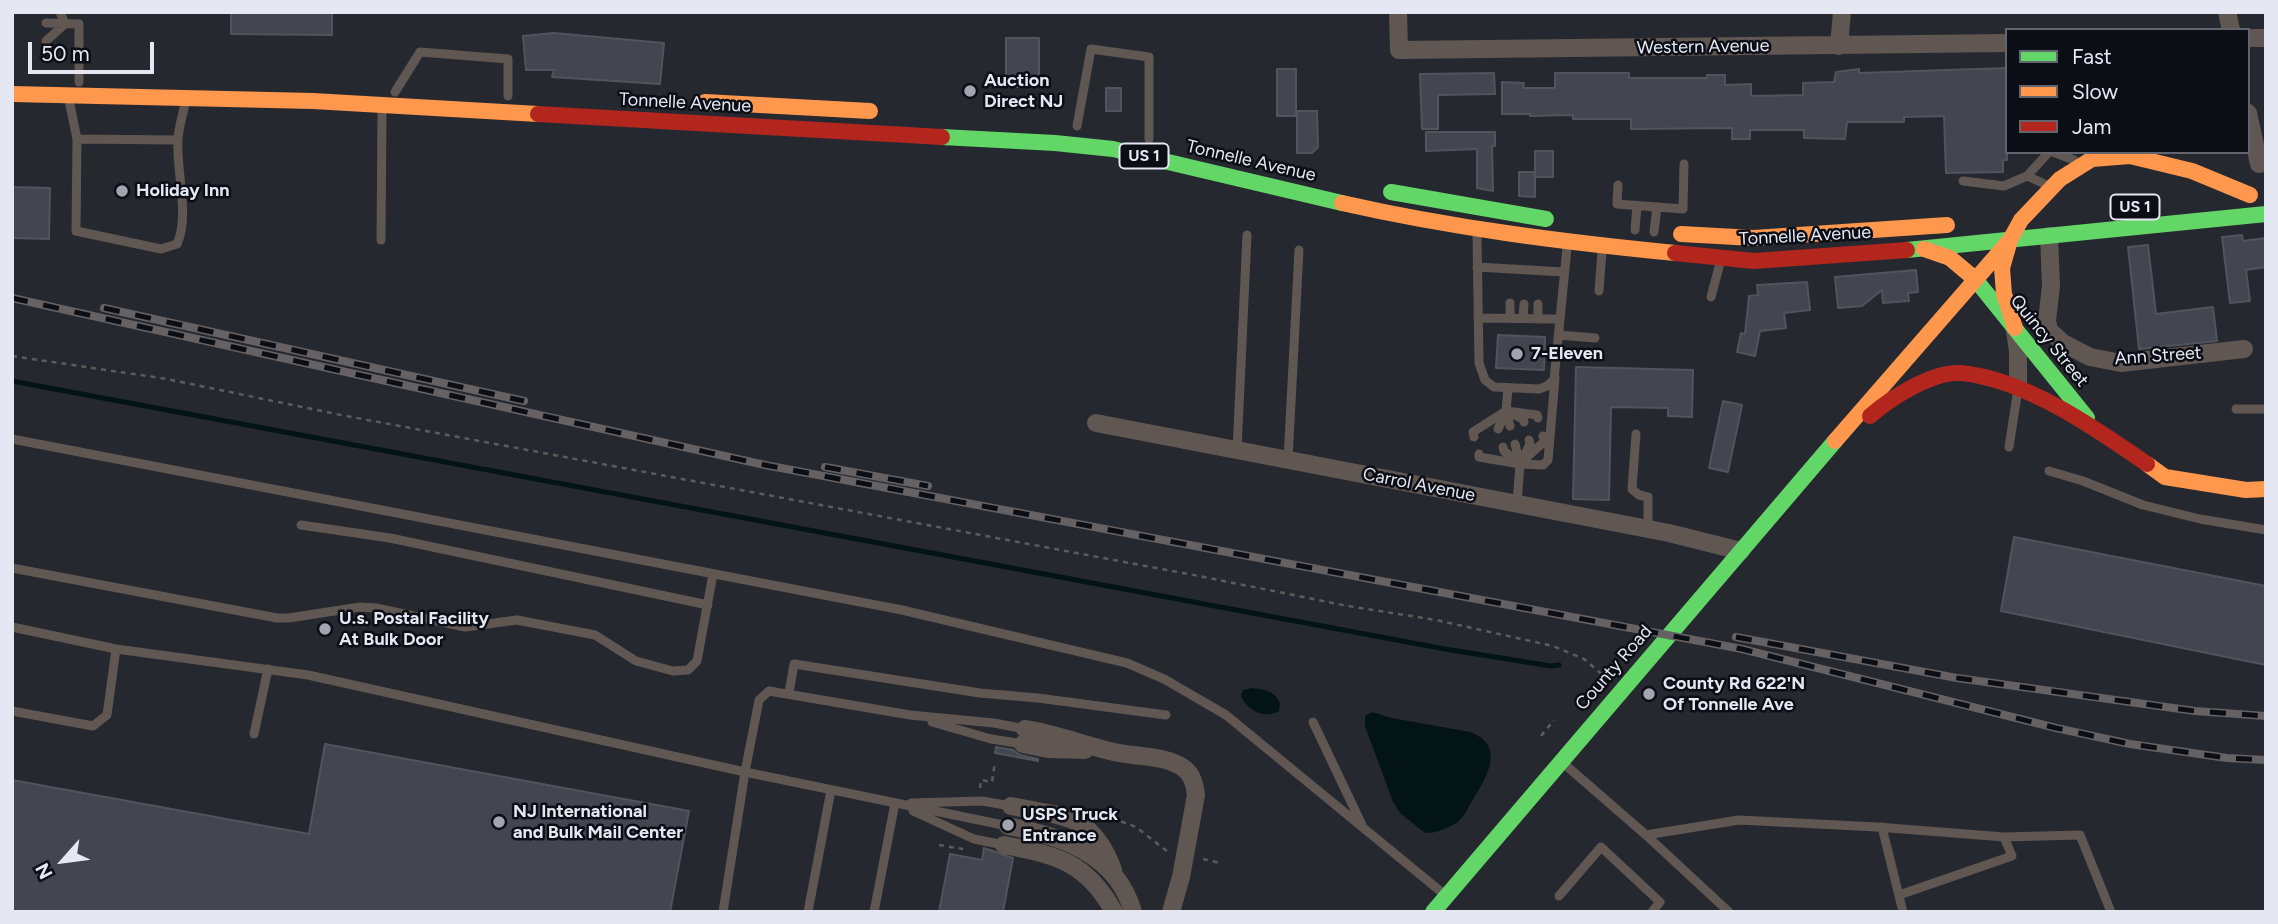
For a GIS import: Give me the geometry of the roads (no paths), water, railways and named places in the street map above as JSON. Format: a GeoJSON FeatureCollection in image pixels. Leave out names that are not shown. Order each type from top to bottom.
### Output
{"type":"FeatureCollection","features":[{"type":"Feature","properties":{"kind":"main road"},"geometry":{"type":"LineString","coordinates":[[12,80],[515,96]]}},
{"type":"Feature","properties":{"kind":"main road","name":"Tonnelle Avenue"},"geometry":{"type":"LineString","coordinates":[[12,94],[382,105],[1055,143],[1113,149],[1382,212],[1476,230],[1754,261],[1923,248],[2266,214]]}},
{"type":"Feature","properties":{"kind":"main road","name":"Tonnelle Avenue"},"geometry":{"type":"LineString","coordinates":[[684,102],[889,112]]}},
{"type":"Feature","properties":{"kind":"main road"},"geometry":{"type":"LineString","coordinates":[[2015,328],[2004,294],[2002,268],[2010,240],[2021,220],[2052,187],[2092,159],[2130,156],[2192,171],[2258,194]]}},
{"type":"Feature","properties":{"kind":"main road"},"geometry":{"type":"LineString","coordinates":[[1374,188],[1566,222]]}},
{"type":"Feature","properties":{"kind":"main road"},"geometry":{"type":"LineString","coordinates":[[2223,198],[2258,194]]}},
{"type":"Feature","properties":{"kind":"main road"},"geometry":{"type":"LineString","coordinates":[[1996,222],[2048,217]]}},
{"type":"Feature","properties":{"kind":"main road","name":"Tonnelle Avenue"},"geometry":{"type":"LineString","coordinates":[[1628,229],[1754,238],[1959,224]]}},
{"type":"Feature","properties":{"kind":"main road","name":"County Road"},"geometry":{"type":"LineString","coordinates":[[1433,912],[1617,694],[2010,240]]}},
{"type":"Feature","properties":{"kind":"main road","name":"Quincy Street"},"geometry":{"type":"LineString","coordinates":[[1923,248],[1950,258],[1975,279],[2094,427]]}},
{"type":"Feature","properties":{"kind":"main road","name":"County Road"},"geometry":{"type":"LineString","coordinates":[[1826,452],[1885,403],[1929,379],[1959,373],[2018,387],[2094,427],[2165,477],[2246,490],[2266,489]]}},
{"type":"Feature","properties":{"kind":"street","name":"Western Avenue"},"geometry":{"type":"LineString","coordinates":[[1398,12],[1399,50],[2005,43]]}},
{"type":"Feature","properties":{"kind":"street"},"geometry":{"type":"LineString","coordinates":[[1839,46],[1842,12]]}},
{"type":"Feature","properties":{"kind":"street"},"geometry":{"type":"LineString","coordinates":[[2250,122],[2259,164]]}},
{"type":"Feature","properties":{"kind":"street","name":"Ann Street"},"geometry":{"type":"LineString","coordinates":[[2049,236],[2051,286],[2047,321],[2049,330],[2063,343],[2090,357],[2121,363],[2244,349]]}},
{"type":"Feature","properties":{"kind":"street"},"geometry":{"type":"LineString","coordinates":[[2015,328],[2018,387]]}},
{"type":"Feature","properties":{"kind":"street","name":"Carrol Avenue"},"geometry":{"type":"LineString","coordinates":[[1096,423],[1648,529],[1741,551]]}},
{"type":"Feature","properties":{"kind":"street"},"geometry":{"type":"LineString","coordinates":[[1024,736],[1051,733],[1113,752],[1178,764],[1188,771],[1194,783],[1195,795],[1177,895],[1171,912]]}},
{"type":"Feature","properties":{"kind":"street"},"geometry":{"type":"LineString","coordinates":[[1011,806],[1065,818],[1088,829],[1101,843],[1114,874]]}},
{"type":"Feature","properties":{"kind":"street"},"geometry":{"type":"LineString","coordinates":[[1007,826],[1045,834],[1072,844],[1095,857],[1114,874],[1124,888],[1133,912]]}},
{"type":"Feature","properties":{"kind":"street"},"geometry":{"type":"LineString","coordinates":[[1004,845],[1049,853],[1077,867],[1096,885],[1114,912]]}},
{"type":"Feature","properties":{"kind":"lane"},"geometry":{"type":"LineString","coordinates":[[59,12],[65,24]]}},
{"type":"Feature","properties":{"kind":"lane"},"geometry":{"type":"LineString","coordinates":[[46,23],[79,24],[79,82]]}},
{"type":"Feature","properties":{"kind":"lane"},"geometry":{"type":"LineString","coordinates":[[46,41],[65,24]]}},
{"type":"Feature","properties":{"kind":"lane"},"geometry":{"type":"LineString","coordinates":[[1077,126],[1091,48],[1149,57],[1150,139]]}},
{"type":"Feature","properties":{"kind":"lane"},"geometry":{"type":"LineString","coordinates":[[395,92],[420,52],[508,59],[515,96]]}},
{"type":"Feature","properties":{"kind":"lane"},"geometry":{"type":"LineString","coordinates":[[68,95],[77,139],[76,231],[161,249],[177,244],[180,237],[182,215],[178,140],[187,98]]}},
{"type":"Feature","properties":{"kind":"lane"},"geometry":{"type":"LineString","coordinates":[[381,240],[382,105]]}},
{"type":"Feature","properties":{"kind":"lane"},"geometry":{"type":"LineString","coordinates":[[77,139],[178,140]]}},
{"type":"Feature","properties":{"kind":"lane"},"geometry":{"type":"LineString","coordinates":[[1963,181],[2004,186],[2027,176],[2049,154]]}},
{"type":"Feature","properties":{"kind":"lane"},"geometry":{"type":"LineString","coordinates":[[2057,154],[2085,163]]}},
{"type":"Feature","properties":{"kind":"lane"},"geometry":{"type":"LineString","coordinates":[[1618,185],[1617,204],[1682,209],[1684,164]]}},
{"type":"Feature","properties":{"kind":"lane"},"geometry":{"type":"LineString","coordinates":[[2027,176],[2052,187]]}},
{"type":"Feature","properties":{"kind":"lane"},"geometry":{"type":"LineString","coordinates":[[1628,229],[1637,206]]}},
{"type":"Feature","properties":{"kind":"lane"},"geometry":{"type":"LineString","coordinates":[[1654,232],[1657,207]]}},
{"type":"Feature","properties":{"kind":"lane"},"geometry":{"type":"LineString","coordinates":[[1476,230],[1479,363],[1482,375],[1494,387],[1508,388],[1543,388],[1554,380],[1556,375]]}},
{"type":"Feature","properties":{"kind":"lane"},"geometry":{"type":"LineString","coordinates":[[1237,450],[1247,235]]}},
{"type":"Feature","properties":{"kind":"lane"},"geometry":{"type":"LineString","coordinates":[[1479,454],[1479,457],[1520,464],[1543,465],[1548,460],[1567,242]]}},
{"type":"Feature","properties":{"kind":"lane"},"geometry":{"type":"LineString","coordinates":[[1599,291],[1602,246]]}},
{"type":"Feature","properties":{"kind":"lane"},"geometry":{"type":"LineString","coordinates":[[1288,460],[1299,250]]}},
{"type":"Feature","properties":{"kind":"lane"},"geometry":{"type":"LineString","coordinates":[[1711,297],[1721,258]]}},
{"type":"Feature","properties":{"kind":"lane"},"geometry":{"type":"LineString","coordinates":[[1477,267],[1525,275],[1564,272]]}},
{"type":"Feature","properties":{"kind":"lane"},"geometry":{"type":"LineString","coordinates":[[1510,303],[1510,318]]}},
{"type":"Feature","properties":{"kind":"lane"},"geometry":{"type":"LineString","coordinates":[[1523,318],[1524,304]]}},
{"type":"Feature","properties":{"kind":"lane"},"geometry":{"type":"LineString","coordinates":[[1538,304],[1538,318]]}},
{"type":"Feature","properties":{"kind":"lane"},"geometry":{"type":"LineString","coordinates":[[1478,318],[1560,319]]}},
{"type":"Feature","properties":{"kind":"lane"},"geometry":{"type":"LineString","coordinates":[[1559,335],[1595,338]]}},
{"type":"Feature","properties":{"kind":"lane"},"geometry":{"type":"LineString","coordinates":[[2009,447],[2018,387]]}},
{"type":"Feature","properties":{"kind":"lane"},"geometry":{"type":"LineString","coordinates":[[1498,429],[1506,411],[1508,388]]}},
{"type":"Feature","properties":{"kind":"lane"},"geometry":{"type":"LineString","coordinates":[[2236,409],[2266,409]]}},
{"type":"Feature","properties":{"kind":"lane"},"geometry":{"type":"LineString","coordinates":[[1506,411],[1524,422]]}},
{"type":"Feature","properties":{"kind":"lane"},"geometry":{"type":"LineString","coordinates":[[1506,411],[1510,426]]}},
{"type":"Feature","properties":{"kind":"lane"},"geometry":{"type":"LineString","coordinates":[[1479,435],[1473,432],[1506,411],[1537,415],[1538,418]]}},
{"type":"Feature","properties":{"kind":"lane"},"geometry":{"type":"LineString","coordinates":[[1636,434],[1632,489],[1639,495],[1648,497],[1648,529]]}},
{"type":"Feature","properties":{"kind":"lane"},"geometry":{"type":"LineString","coordinates":[[1520,464],[1545,441],[1543,436]]}},
{"type":"Feature","properties":{"kind":"lane"},"geometry":{"type":"LineString","coordinates":[[12,439],[902,610],[1126,663],[1164,679],[1226,715],[1446,897]]}},
{"type":"Feature","properties":{"kind":"lane"},"geometry":{"type":"LineString","coordinates":[[1520,464],[1530,444],[1529,440]]}},
{"type":"Feature","properties":{"kind":"lane"},"geometry":{"type":"LineString","coordinates":[[1515,444],[1520,464],[1517,504]]}},
{"type":"Feature","properties":{"kind":"lane"},"geometry":{"type":"LineString","coordinates":[[1503,447],[1504,451],[1520,464]]}},
{"type":"Feature","properties":{"kind":"lane"},"geometry":{"type":"LineString","coordinates":[[1489,451],[1490,455],[1520,464]]}},
{"type":"Feature","properties":{"kind":"lane"},"geometry":{"type":"LineString","coordinates":[[2049,471],[2083,481],[2143,505],[2200,519],[2266,530]]}},
{"type":"Feature","properties":{"kind":"lane"},"geometry":{"type":"LineString","coordinates":[[301,525],[390,538],[708,605]]}},
{"type":"Feature","properties":{"kind":"lane"},"geometry":{"type":"LineString","coordinates":[[12,568],[277,618],[360,607],[465,627],[508,620],[521,621],[594,635],[636,662],[681,672],[688,670],[697,661],[713,574]]}},
{"type":"Feature","properties":{"kind":"lane"},"geometry":{"type":"LineString","coordinates":[[12,627],[116,649],[308,675],[745,772],[1007,826]]}},
{"type":"Feature","properties":{"kind":"lane"},"geometry":{"type":"LineString","coordinates":[[12,711],[93,726],[107,715],[116,649]]}},
{"type":"Feature","properties":{"kind":"lane"},"geometry":{"type":"LineString","coordinates":[[789,693],[794,664],[980,693],[1166,715]]}},
{"type":"Feature","properties":{"kind":"lane"},"geometry":{"type":"LineString","coordinates":[[254,734],[268,670]]}},
{"type":"Feature","properties":{"kind":"lane"},"geometry":{"type":"LineString","coordinates":[[723,912],[745,772],[759,700],[764,693],[773,690],[910,715],[994,723],[1024,736]]}},
{"type":"Feature","properties":{"kind":"lane"},"geometry":{"type":"LineString","coordinates":[[910,715],[991,739],[1024,736]]}},
{"type":"Feature","properties":{"kind":"lane"},"geometry":{"type":"LineString","coordinates":[[1313,722],[1364,829]]}},
{"type":"Feature","properties":{"kind":"lane"},"geometry":{"type":"LineString","coordinates":[[1560,761],[1646,835],[1729,912]]}},
{"type":"Feature","properties":{"kind":"lane"},"geometry":{"type":"LineString","coordinates":[[807,912],[831,790]]}},
{"type":"Feature","properties":{"kind":"lane"},"geometry":{"type":"LineString","coordinates":[[895,803],[982,801],[1011,806]]}},
{"type":"Feature","properties":{"kind":"lane"},"geometry":{"type":"LineString","coordinates":[[895,803],[974,839],[1004,845]]}},
{"type":"Feature","properties":{"kind":"lane"},"geometry":{"type":"LineString","coordinates":[[874,912],[895,803]]}},
{"type":"Feature","properties":{"kind":"lane"},"geometry":{"type":"LineString","coordinates":[[1646,835],[1739,820],[1882,827],[2004,837],[2080,835],[2111,912]]}},
{"type":"Feature","properties":{"kind":"lane"},"geometry":{"type":"LineString","coordinates":[[1882,827],[1903,912]]}},
{"type":"Feature","properties":{"kind":"lane"},"geometry":{"type":"LineString","coordinates":[[1899,895],[2012,856],[2004,837]]}},
{"type":"Feature","properties":{"kind":"lane"},"geometry":{"type":"LineString","coordinates":[[1559,897],[1601,847],[1660,902],[1651,912]]}},
{"type":"Feature","properties":{"kind":"waterway"},"geometry":{"type":"LineString","coordinates":[[12,381],[1445,649],[1551,666],[1559,665]]}},
{"type":"Feature","properties":{"kind":"railway"},"geometry":{"type":"LineString","coordinates":[[12,298],[765,465],[1742,649],[2130,744],[2227,758],[2266,760]]}},
{"type":"Feature","properties":{"kind":"railway"},"geometry":{"type":"LineString","coordinates":[[104,308],[524,401]]}},
{"type":"Feature","properties":{"kind":"railway"},"geometry":{"type":"LineString","coordinates":[[825,467],[928,486]]}},
{"type":"Feature","properties":{"kind":"railway"},"geometry":{"type":"LineString","coordinates":[[1736,637],[1957,678],[2195,711],[2266,716]]}},
{"type":"Feature","properties":{"kind":"place","name":"Auction Direct NJ"},"geometry":{"type":"Point","coordinates":[970,91]}},
{"type":"Feature","properties":{"kind":"place","name":"Holiday Inn"},"geometry":{"type":"Point","coordinates":[122,191]}},
{"type":"Feature","properties":{"kind":"place","name":"7-Eleven"},"geometry":{"type":"Point","coordinates":[1517,354]}},
{"type":"Feature","properties":{"kind":"place","name":"U.s. Postal Facility At Bulk Door"},"geometry":{"type":"Point","coordinates":[325,629]}},
{"type":"Feature","properties":{"kind":"place","name":"County Rd 622'N Of Tonnelle Ave"},"geometry":{"type":"Point","coordinates":[1649,694]}},
{"type":"Feature","properties":{"kind":"place","name":"NJ International and Bulk Mail Center"},"geometry":{"type":"Point","coordinates":[499,822]}},
{"type":"Feature","properties":{"kind":"place","name":"USPS Truck Entrance"},"geometry":{"type":"Point","coordinates":[1008,825]}}]}
